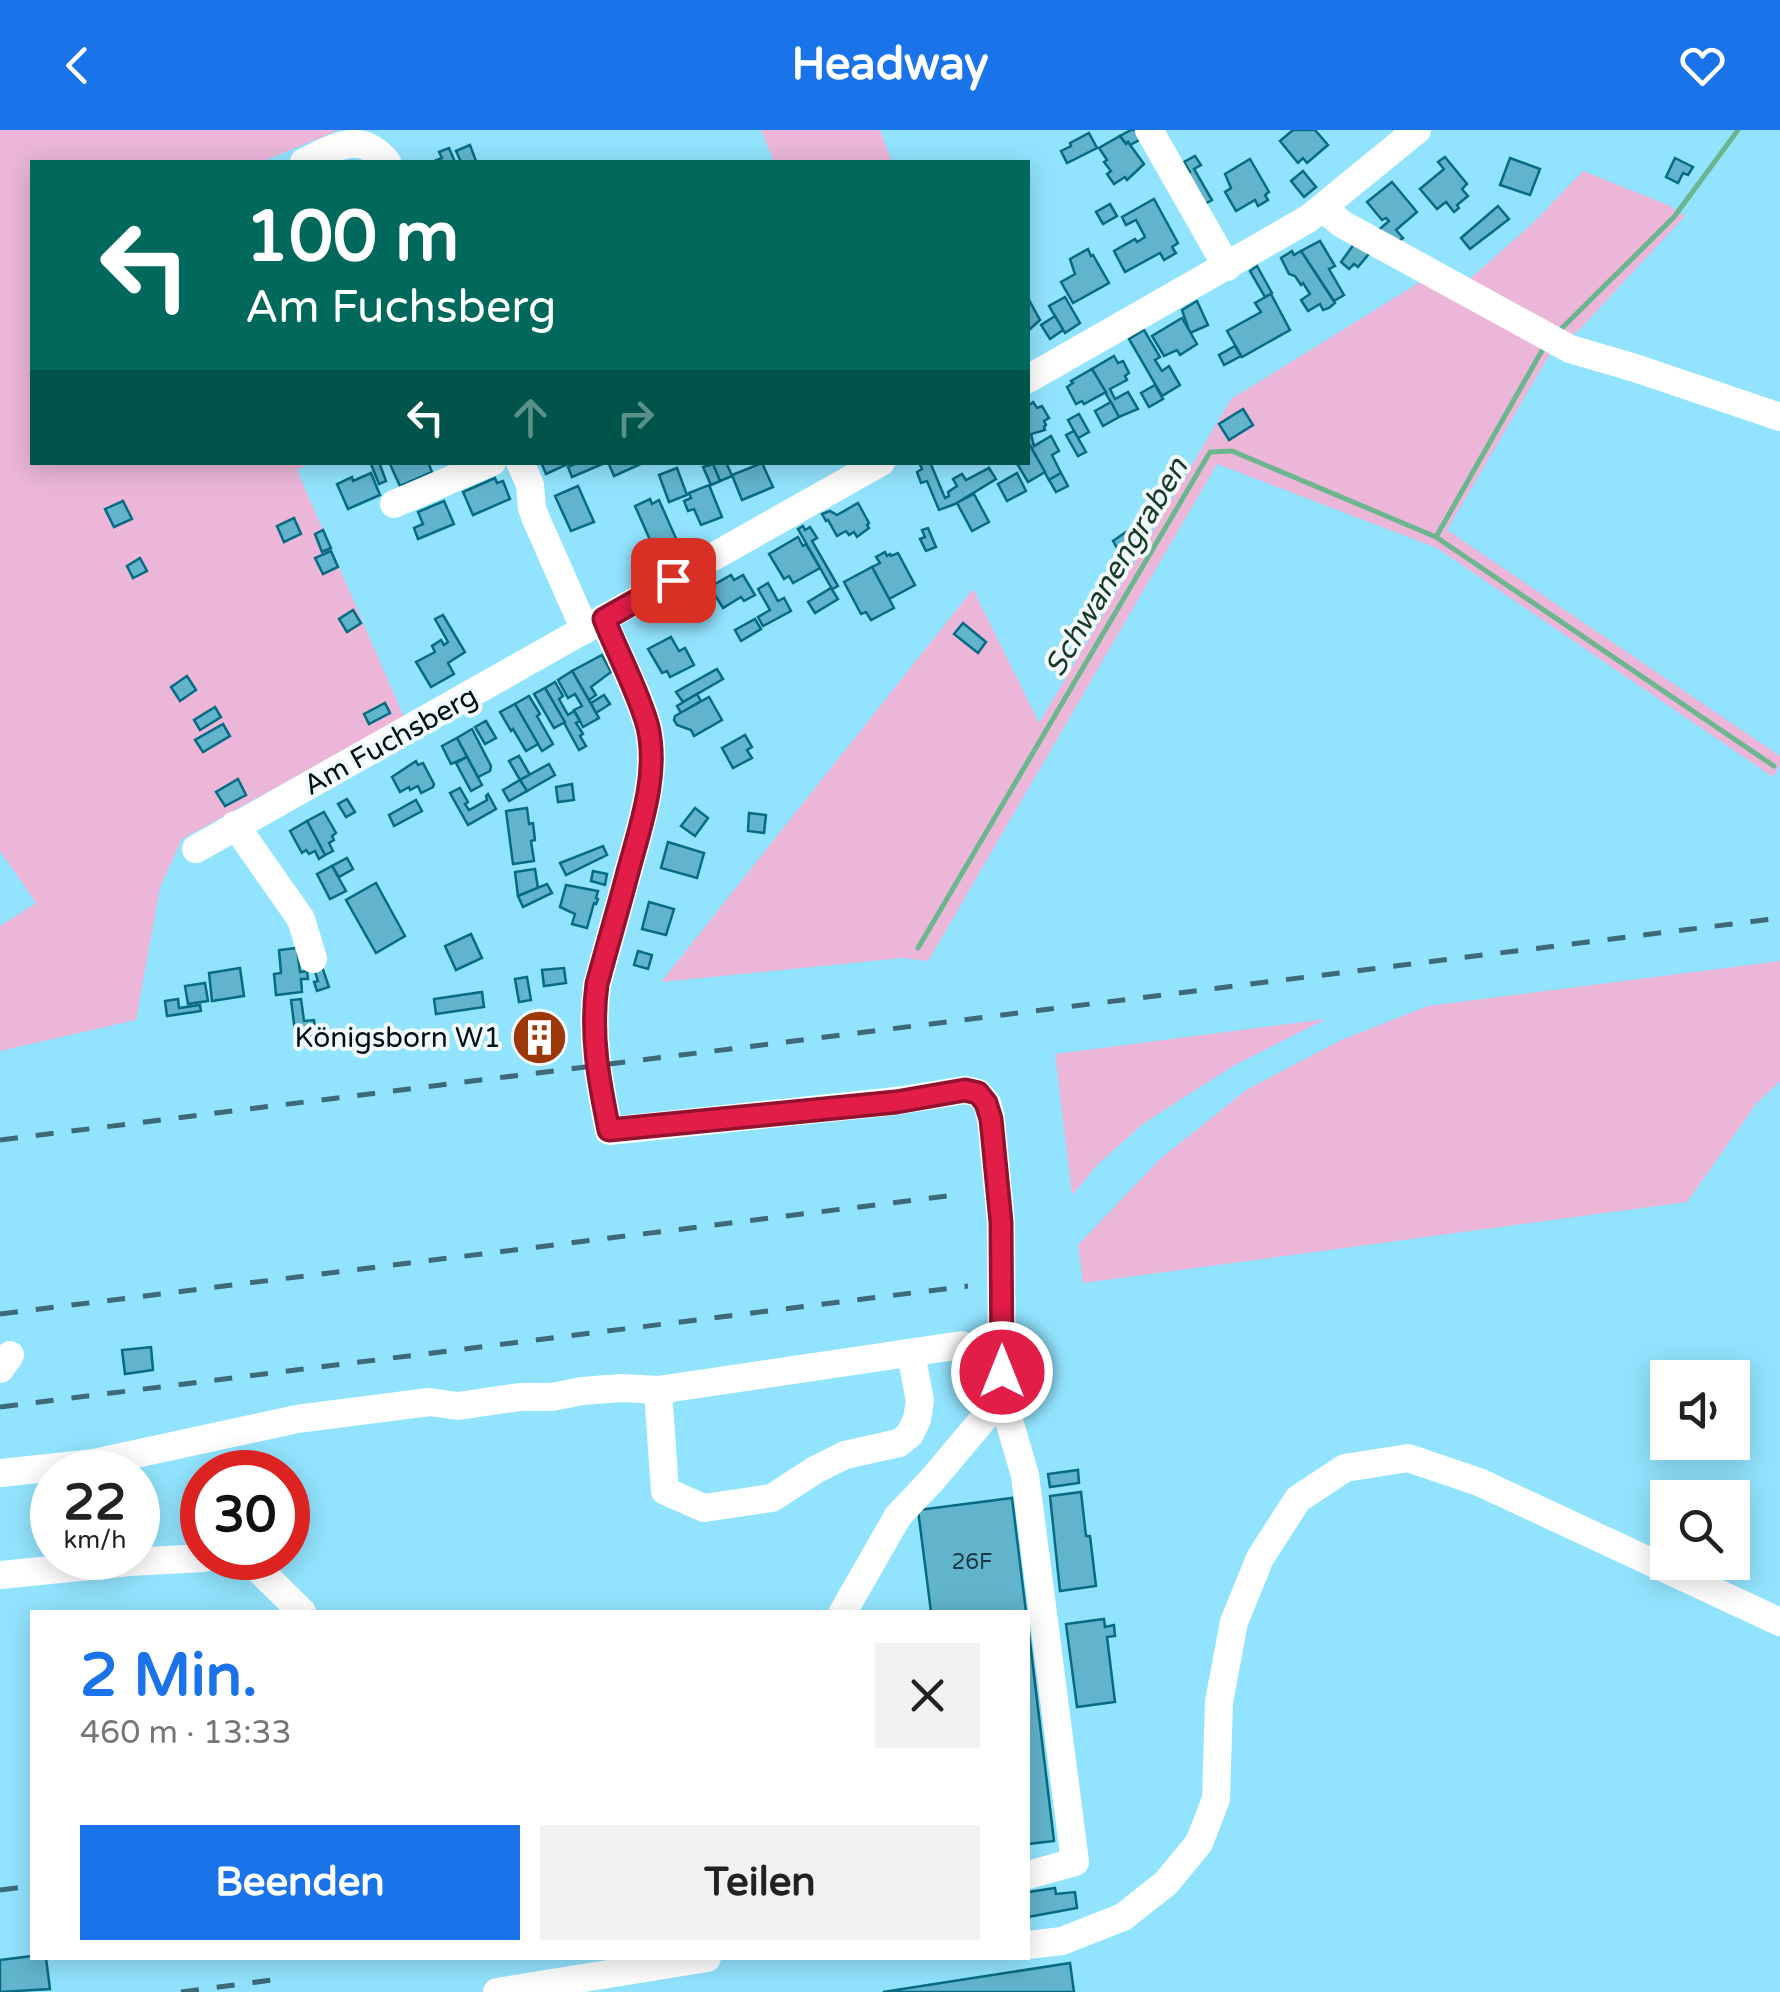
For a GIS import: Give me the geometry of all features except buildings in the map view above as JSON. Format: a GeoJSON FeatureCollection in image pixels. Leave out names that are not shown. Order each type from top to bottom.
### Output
{"type":"FeatureCollection","features":[{"type":"Feature","properties":{"kind":"street"},"geometry":{"type":"LineString","coordinates":[[1149,130],[1226,267]]}},
{"type":"Feature","properties":{"kind":"street"},"geometry":{"type":"LineString","coordinates":[[1030,379],[1290,230],[1323,208],[1417,130]]}},
{"type":"Feature","properties":{"kind":"street"},"geometry":{"type":"LineString","coordinates":[[308,160],[343,144],[358,142],[381,156]]}},
{"type":"Feature","properties":{"kind":"street"},"geometry":{"type":"LineString","coordinates":[[1323,208],[1342,224],[1570,349],[1780,417]]}},
{"type":"Feature","properties":{"kind":"street"},"geometry":{"type":"LineString","coordinates":[[394,504],[485,465]]}},
{"type":"Feature","properties":{"kind":"street"},"geometry":{"type":"LineString","coordinates":[[521,465],[530,485],[536,519],[648,727],[649,780],[642,818],[597,984],[594,1009],[594,1043],[609,1130],[896,1102],[965,1090],[978,1093],[986,1103],[1001,1222],[1002,1397],[1025,1475],[1075,1862],[1030,1874]]}},
{"type":"Feature","properties":{"kind":"street","name":"Am Fuchsberg"},"geometry":{"type":"LineString","coordinates":[[196,849],[876,465]]}},
{"type":"Feature","properties":{"kind":"street"},"geometry":{"type":"LineString","coordinates":[[235,826],[301,919],[313,960]]}},
{"type":"Feature","properties":{"kind":"street"},"geometry":{"type":"LineString","coordinates":[[0,1472],[94,1463],[297,1419],[429,1402],[458,1406],[622,1388],[658,1390],[962,1345]]}},
{"type":"Feature","properties":{"kind":"street"},"geometry":{"type":"LineString","coordinates":[[658,1390],[665,1491],[704,1508],[772,1498],[844,1455],[899,1444],[910,1434],[920,1401],[911,1354]]}},
{"type":"Feature","properties":{"kind":"street"},"geometry":{"type":"LineString","coordinates":[[844,1610],[898,1516],[1002,1397]]}},
{"type":"Feature","properties":{"kind":"street"},"geometry":{"type":"LineString","coordinates":[[1030,1945],[1062,1941],[1123,1917],[1166,1883],[1199,1843],[1216,1799],[1219,1702],[1234,1622],[1260,1558],[1298,1500],[1346,1468],[1408,1458],[1479,1482],[1780,1622]]}},
{"type":"Feature","properties":{"kind":"street"},"geometry":{"type":"LineString","coordinates":[[0,1575],[180,1559]]}},
{"type":"Feature","properties":{"kind":"street"},"geometry":{"type":"LineString","coordinates":[[269,1580],[300,1610]]}},
{"type":"Feature","properties":{"kind":"street"},"geometry":{"type":"LineString","coordinates":[[497,1992],[617,1965],[681,1960]]}},
{"type":"Feature","properties":{"kind":"shaded area"},"geometry":{"type":"Polygon","coordinates":[[[0,130],[339,130],[266,160],[30,160],[30,465],[306,465],[297,470],[404,717],[182,839],[160,887],[136,1020],[0,1051],[0,926],[36,903],[0,851],[0,130]]]}},
{"type":"Feature","properties":{"kind":"shaded area"},"geometry":{"type":"Polygon","coordinates":[[[761,130],[880,130],[891,160],[773,160],[761,130]]]}},
{"type":"Feature","properties":{"kind":"shaded area"},"geometry":{"type":"Polygon","coordinates":[[[1583,171],[1668,205],[1685,216],[1578,331],[1551,352],[1447,530],[1780,756],[1773,777],[1437,548],[1217,464],[928,961],[902,958],[661,982],[973,589],[1039,723],[1231,399],[1425,279],[1465,283],[1533,223],[1583,171]]]}},
{"type":"Feature","properties":{"kind":"shaded area"},"geometry":{"type":"Polygon","coordinates":[[[1780,961],[1780,1081],[1756,1104],[1687,1202],[1083,1283],[1078,1245],[1160,1159],[1246,1090],[1341,1040],[1428,1006],[1780,961]]]}},
{"type":"Feature","properties":{"kind":"shaded area"},"geometry":{"type":"Polygon","coordinates":[[[1326,1019],[1233,1066],[1144,1123],[1099,1163],[1072,1195],[1055,1054],[1326,1019]]]}},
{"type":"Feature","properties":{"kind":"waterway","name":"Schwanengraben"},"geometry":{"type":"LineString","coordinates":[[1559,331],[1674,217],[1738,130]]}},
{"type":"Feature","properties":{"kind":"waterway","name":"Schwanengraben"},"geometry":{"type":"LineString","coordinates":[[918,948],[1210,452],[1232,451],[1436,537],[1544,347]]}},
{"type":"Feature","properties":{"kind":"waterway"},"geometry":{"type":"LineString","coordinates":[[1436,537],[1774,766]]}},
{"type":"Feature","properties":{"kind":"railway"},"geometry":{"type":"LineString","coordinates":[[0,1140],[1780,918]]}},
{"type":"Feature","properties":{"kind":"railway"},"geometry":{"type":"LineString","coordinates":[[0,1314],[963,1194]]}},
{"type":"Feature","properties":{"kind":"railway"},"geometry":{"type":"LineString","coordinates":[[0,1407],[968,1286]]}},
{"type":"Feature","properties":{"kind":"railway"},"geometry":{"type":"LineString","coordinates":[[0,1890],[30,1886]]}},
{"type":"Feature","properties":{"kind":"railway"},"geometry":{"type":"LineString","coordinates":[[181,1992],[272,1980]]}},
{"type":"Feature","properties":{"kind":"place","name":"Königsborn W1"},"geometry":{"type":"Point","coordinates":[540,1037]}},
{"type":"Feature","properties":{"kind":"route"},"geometry":{"type":"LineString","coordinates":[[673,580],[604,619],[642,710],[650,746],[642,818],[597,984],[594,1009],[593,1032],[609,1130],[896,1102],[965,1090],[978,1093],[991,1119],[1001,1222],[1002,1372]]}}]}
